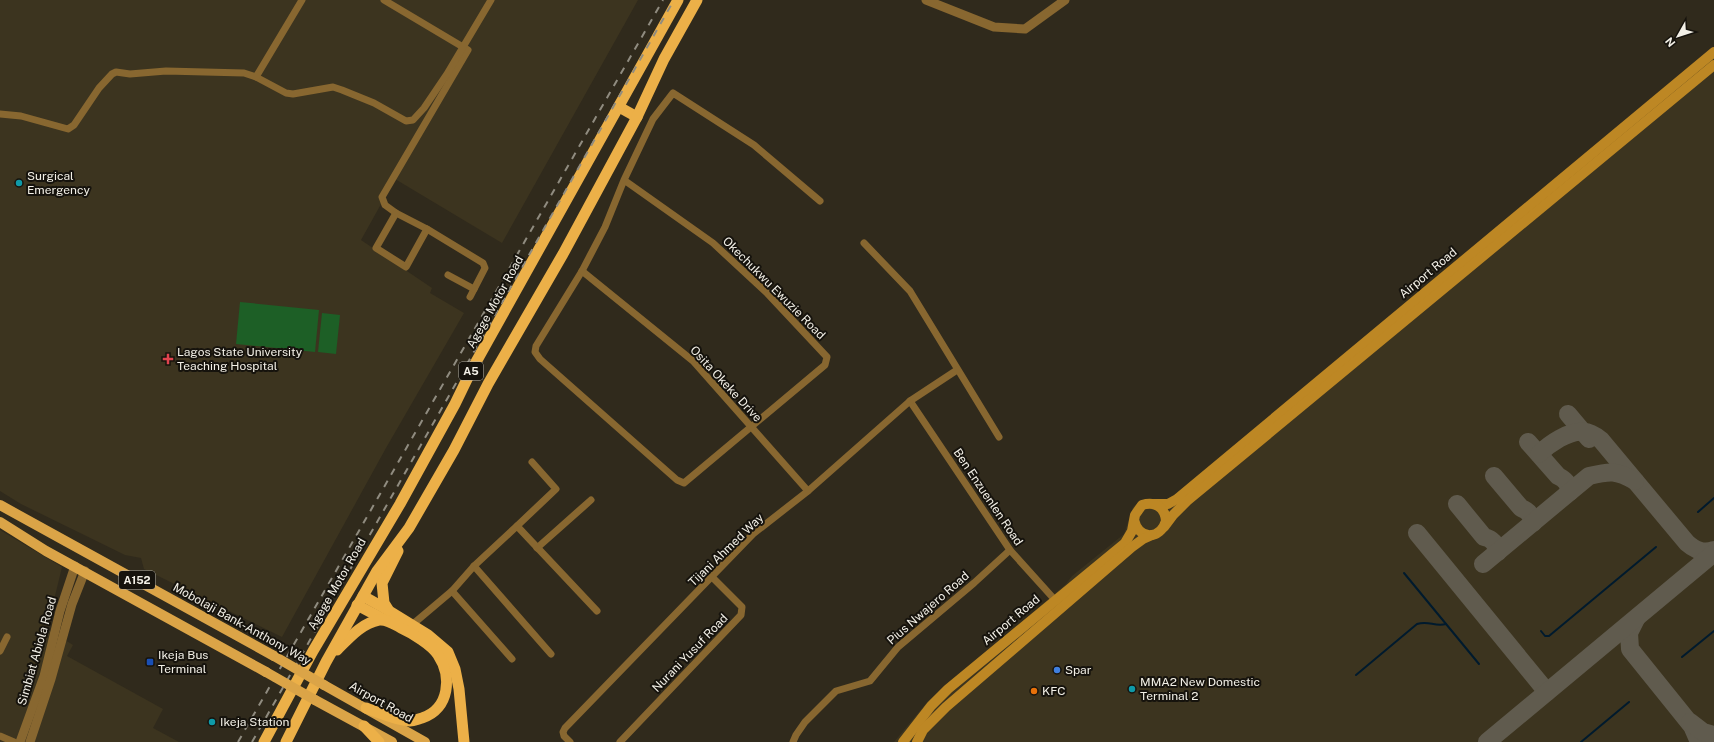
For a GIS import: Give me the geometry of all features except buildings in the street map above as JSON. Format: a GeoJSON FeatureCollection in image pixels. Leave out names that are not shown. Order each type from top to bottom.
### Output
{"type":"FeatureCollection","features":[{"type":"Feature","properties":{"kind":"highway","name":"Agege Motor Road"},"geometry":{"type":"LineString","coordinates":[[264,742],[313,650],[400,504],[423,459],[455,404],[471,371],[678,0]]}},
{"type":"Feature","properties":{"kind":"highway","name":"A5"},"geometry":{"type":"LineString","coordinates":[[286,742],[326,662],[377,571],[409,528],[454,450],[488,384],[563,254],[637,117],[664,59],[697,0]]}},
{"type":"Feature","properties":{"kind":"highway"},"geometry":{"type":"LineString","coordinates":[[619,107],[637,117]]}},
{"type":"Feature","properties":{"kind":"highway"},"geometry":{"type":"LineString","coordinates":[[366,708],[396,718],[412,721],[428,716],[440,706],[447,689],[446,670],[438,653],[387,615],[384,603],[382,583],[409,528]]}},
{"type":"Feature","properties":{"kind":"highway"},"geometry":{"type":"LineString","coordinates":[[360,601],[387,615],[413,624],[448,652],[455,669],[459,689],[464,742]]}},
{"type":"Feature","properties":{"kind":"highway"},"geometry":{"type":"LineString","coordinates":[[326,662],[352,634],[387,615]]}},
{"type":"Feature","properties":{"kind":"highway"},"geometry":{"type":"LineString","coordinates":[[364,726],[379,742]]}},
{"type":"Feature","properties":{"kind":"main road","name":"Airport Road"},"geometry":{"type":"LineString","coordinates":[[1154,504],[1168,504],[1177,499],[1714,52]]}},
{"type":"Feature","properties":{"kind":"main road","name":"Airport Road"},"geometry":{"type":"LineString","coordinates":[[1164,527],[1183,505],[1714,65]]}},
{"type":"Feature","properties":{"kind":"main road"},"geometry":{"type":"LineString","coordinates":[[1154,504],[1163,510],[1166,521],[1161,531],[1152,535],[1147,535],[1138,530],[1134,520],[1138,509],[1142,505],[1154,504]]}},
{"type":"Feature","properties":{"kind":"main road","name":"Mobolaji Bank-Anthony Way"},"geometry":{"type":"LineString","coordinates":[[0,505],[324,685]]}},
{"type":"Feature","properties":{"kind":"main road","name":"Airport Road"},"geometry":{"type":"LineString","coordinates":[[903,742],[931,706],[948,689],[1125,542],[1132,531],[1134,520]]}},
{"type":"Feature","properties":{"kind":"main road","name":"A152"},"geometry":{"type":"LineString","coordinates":[[0,522],[46,551],[85,571],[392,742]]}},
{"type":"Feature","properties":{"kind":"main road","name":"Airport Road"},"geometry":{"type":"LineString","coordinates":[[917,742],[923,730],[946,706],[1132,548],[1143,539],[1152,535]]}},
{"type":"Feature","properties":{"kind":"main road","name":"Airport Road"},"geometry":{"type":"LineString","coordinates":[[324,685],[425,742]]}},
{"type":"Feature","properties":{"kind":"street"},"geometry":{"type":"LineString","coordinates":[[256,77],[302,0]]}},
{"type":"Feature","properties":{"kind":"street"},"geometry":{"type":"LineString","coordinates":[[384,0],[468,50],[382,197],[385,205],[396,213],[428,229],[482,263],[485,268],[470,297]]}},
{"type":"Feature","properties":{"kind":"street"},"geometry":{"type":"LineString","coordinates":[[0,114],[21,116],[68,129],[74,125],[106,78],[116,72],[130,74],[166,71],[244,73],[256,77],[286,93],[293,94],[333,87],[374,103],[406,121],[413,120],[424,108],[447,74],[491,0]]}},
{"type":"Feature","properties":{"kind":"street"},"geometry":{"type":"LineString","coordinates":[[926,0],[994,26],[1025,29],[1065,0]]}},
{"type":"Feature","properties":{"kind":"street"},"geometry":{"type":"LineString","coordinates":[[751,427],[684,483],[677,480],[540,359],[535,352],[536,346],[582,271],[605,227],[624,180],[654,119],[673,93],[754,145],[820,201]]}},
{"type":"Feature","properties":{"kind":"street","name":"Okechukwu Ewuzie Road"},"geometry":{"type":"LineString","coordinates":[[624,180],[713,243],[767,293],[827,357],[824,365],[751,427]]}},
{"type":"Feature","properties":{"kind":"street"},"geometry":{"type":"LineString","coordinates":[[396,213],[376,248],[406,267],[428,229]]}},
{"type":"Feature","properties":{"kind":"street"},"geometry":{"type":"LineString","coordinates":[[864,243],[910,291],[956,370],[999,437]]}},
{"type":"Feature","properties":{"kind":"street","name":"Osita Okeke Drive"},"geometry":{"type":"LineString","coordinates":[[582,271],[692,361],[808,491]]}},
{"type":"Feature","properties":{"kind":"street"},"geometry":{"type":"LineString","coordinates":[[448,275],[474,289]]}},
{"type":"Feature","properties":{"kind":"street","name":"Tijani Ahmed Way"},"geometry":{"type":"LineString","coordinates":[[570,742],[564,736],[563,732],[753,534],[808,491],[910,401],[956,370]]}},
{"type":"Feature","properties":{"kind":"street","name":"Ben Enzuenlen Road"},"geometry":{"type":"LineString","coordinates":[[910,401],[1010,550],[1055,600]]}},
{"type":"Feature","properties":{"kind":"street"},"geometry":{"type":"LineString","coordinates":[[413,624],[452,591],[474,566],[556,489],[532,462]]}},
{"type":"Feature","properties":{"kind":"street"},"geometry":{"type":"LineString","coordinates":[[537,548],[591,500]]}},
{"type":"Feature","properties":{"kind":"street"},"geometry":{"type":"LineString","coordinates":[[517,526],[597,611]]}},
{"type":"Feature","properties":{"kind":"street","name":"Pius Nwajero Road"},"geometry":{"type":"LineString","coordinates":[[794,742],[796,735],[805,722],[836,691],[870,681],[898,647],[974,583],[1010,550]]}},
{"type":"Feature","properties":{"kind":"street","name":"Simbiat Abiola Road"},"geometry":{"type":"LineString","coordinates":[[20,742],[44,676],[60,611],[75,566]]}},
{"type":"Feature","properties":{"kind":"street"},"geometry":{"type":"LineString","coordinates":[[474,566],[551,654]]}},
{"type":"Feature","properties":{"kind":"street"},"geometry":{"type":"LineString","coordinates":[[30,742],[51,679],[72,604],[85,571]]}},
{"type":"Feature","properties":{"kind":"street","name":"Nurani Yusuf Road"},"geometry":{"type":"LineString","coordinates":[[620,742],[742,615],[742,607],[712,577]]}},
{"type":"Feature","properties":{"kind":"street"},"geometry":{"type":"LineString","coordinates":[[452,591],[512,658]]}},
{"type":"Feature","properties":{"kind":"street"},"geometry":{"type":"LineString","coordinates":[[0,651],[7,637]]}},
{"type":"Feature","properties":{"kind":"street"},"geometry":{"type":"LineString","coordinates":[[0,736],[14,742]]}},
{"type":"Feature","properties":{"kind":"shaded area"},"geometry":{"type":"Polygon","coordinates":[[[0,0],[638,0],[502,243],[395,179],[361,240],[432,288],[430,293],[464,313],[386,448],[282,637],[144,569],[141,558],[125,555],[21,504],[0,491],[0,0]]]}},
{"type":"Feature","properties":{"kind":"shaded area"},"geometry":{"type":"Polygon","coordinates":[[[1714,50],[1714,742],[894,742],[928,701],[1066,584],[1072,576],[1124,534],[1133,507],[1139,502],[1165,500],[1176,494],[1714,50]]]}},
{"type":"Feature","properties":{"kind":"shaded area"},"geometry":{"type":"Polygon","coordinates":[[[0,530],[62,567],[47,629],[73,645],[67,656],[163,709],[153,728],[179,742],[0,742],[0,530]]]}},
{"type":"Feature","properties":{"kind":"green space"},"geometry":{"type":"Polygon","coordinates":[[[240,302],[319,310],[315,352],[236,344],[240,302]]]}},
{"type":"Feature","properties":{"kind":"green space"},"geometry":{"type":"Polygon","coordinates":[[[322,313],[340,315],[336,354],[318,352],[322,313]]]}},
{"type":"Feature","properties":{"kind":"waterway"},"geometry":{"type":"LineString","coordinates":[[1698,512],[1714,498]]}},
{"type":"Feature","properties":{"kind":"waterway"},"geometry":{"type":"LineString","coordinates":[[1541,631],[1545,636],[1549,636],[1656,547]]}},
{"type":"Feature","properties":{"kind":"waterway"},"geometry":{"type":"LineString","coordinates":[[1404,573],[1479,664]]}},
{"type":"Feature","properties":{"kind":"waterway"},"geometry":{"type":"LineString","coordinates":[[1356,675],[1417,624],[1446,624]]}},
{"type":"Feature","properties":{"kind":"waterway"},"geometry":{"type":"LineString","coordinates":[[1682,657],[1714,631]]}},
{"type":"Feature","properties":{"kind":"waterway"},"geometry":{"type":"LineString","coordinates":[[1581,742],[1629,702]]}},
{"type":"Feature","properties":{"kind":"taxiway"},"geometry":{"type":"LineString","coordinates":[[1568,414],[1589,439]]}},
{"type":"Feature","properties":{"kind":"taxiway"},"geometry":{"type":"LineString","coordinates":[[1539,454],[1548,446],[1566,435],[1578,432],[1593,434],[1601,440],[1687,543],[1699,551],[1706,552],[1714,550]]}},
{"type":"Feature","properties":{"kind":"taxiway"},"geometry":{"type":"LineString","coordinates":[[1528,442],[1558,476],[1566,482],[1570,492]]}},
{"type":"Feature","properties":{"kind":"taxiway"},"geometry":{"type":"LineString","coordinates":[[1483,564],[1589,476],[1613,472],[1635,481]]}},
{"type":"Feature","properties":{"kind":"taxiway"},"geometry":{"type":"LineString","coordinates":[[1494,476],[1521,508],[1526,510],[1533,523]]}},
{"type":"Feature","properties":{"kind":"taxiway"},"geometry":{"type":"LineString","coordinates":[[1457,504],[1484,537],[1493,542],[1498,552]]}},
{"type":"Feature","properties":{"kind":"taxiway"},"geometry":{"type":"LineString","coordinates":[[1417,533],[1547,692]]}},
{"type":"Feature","properties":{"kind":"taxiway"},"geometry":{"type":"LineString","coordinates":[[1487,742],[1714,553]]}},
{"type":"Feature","properties":{"kind":"taxiway"},"geometry":{"type":"LineString","coordinates":[[1636,619],[1629,633],[1630,649],[1692,726],[1699,742]]}},
{"type":"Feature","properties":{"kind":"taxiway"},"geometry":{"type":"LineString","coordinates":[[1690,722],[1703,732],[1714,735]]}},
{"type":"Feature","properties":{"kind":"railway"},"geometry":{"type":"LineString","coordinates":[[238,742],[663,0]]}},
{"type":"Feature","properties":{"kind":"railway"},"geometry":{"type":"LineString","coordinates":[[252,742],[674,0]]}},
{"type":"Feature","properties":{"kind":"place","name":"Surgical Emergency"},"geometry":{"type":"Point","coordinates":[19,183]}},
{"type":"Feature","properties":{"kind":"place","name":"Lagos State University Teaching Hospital"},"geometry":{"type":"Point","coordinates":[168,359]}},
{"type":"Feature","properties":{"kind":"place","name":"Ikeja Bus Terminal"},"geometry":{"type":"Point","coordinates":[150,662]}},
{"type":"Feature","properties":{"kind":"place","name":"Spar"},"geometry":{"type":"Point","coordinates":[1057,670]}},
{"type":"Feature","properties":{"kind":"place","name":"MMA2 New Domestic Terminal 2"},"geometry":{"type":"Point","coordinates":[1132,689]}},
{"type":"Feature","properties":{"kind":"place","name":"KFC"},"geometry":{"type":"Point","coordinates":[1034,691]}},
{"type":"Feature","properties":{"kind":"place","name":"Ikeja Station"},"geometry":{"type":"Point","coordinates":[212,722]}}]}
